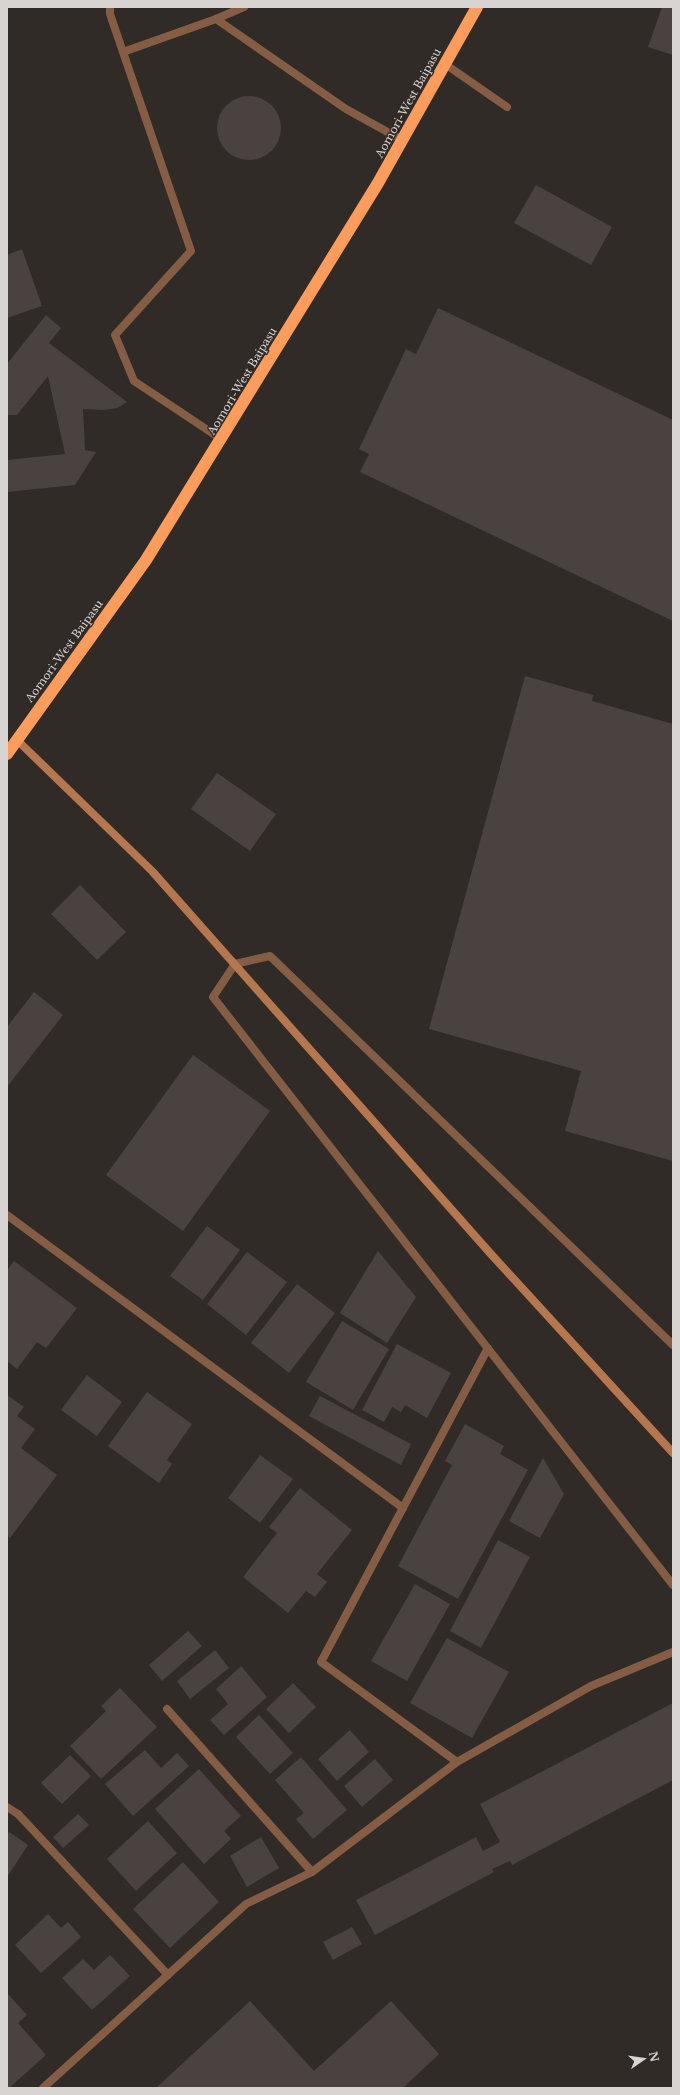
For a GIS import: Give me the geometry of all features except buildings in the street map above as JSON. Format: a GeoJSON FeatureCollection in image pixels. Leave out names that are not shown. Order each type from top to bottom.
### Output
{"type":"FeatureCollection","features":[{"type":"Feature","properties":{"kind":"highway","name":"Aomori-West Baipasu"},"geometry":{"type":"LineString","coordinates":[[7,754],[146,560],[378,183],[476,7]]}},
{"type":"Feature","properties":{"kind":"street"},"geometry":{"type":"LineString","coordinates":[[110,7],[110,14],[191,251],[115,335],[134,381],[221,439]]}},
{"type":"Feature","properties":{"kind":"street"},"geometry":{"type":"LineString","coordinates":[[123,52],[216,19],[244,7]]}},
{"type":"Feature","properties":{"kind":"street"},"geometry":{"type":"LineString","coordinates":[[216,19],[346,109],[402,140]]}},
{"type":"Feature","properties":{"kind":"street"},"geometry":{"type":"LineString","coordinates":[[445,64],[506,107]]}},
{"type":"Feature","properties":{"kind":"street"},"geometry":{"type":"LineString","coordinates":[[17,740],[152,871],[490,1253],[673,1453]]}},
{"type":"Feature","properties":{"kind":"street"},"geometry":{"type":"LineString","coordinates":[[673,1345],[270,956],[235,964],[213,997],[673,1585]]}},
{"type":"Feature","properties":{"kind":"street"},"geometry":{"type":"LineString","coordinates":[[7,1215],[402,1508]]}},
{"type":"Feature","properties":{"kind":"street"},"geometry":{"type":"LineString","coordinates":[[457,1762],[321,1662],[488,1348]]}},
{"type":"Feature","properties":{"kind":"street"},"geometry":{"type":"LineString","coordinates":[[43,2088],[246,1904],[312,1872],[457,1762],[591,1686],[673,1652]]}},
{"type":"Feature","properties":{"kind":"street"},"geometry":{"type":"LineString","coordinates":[[167,1709],[312,1872]]}},
{"type":"Feature","properties":{"kind":"street"},"geometry":{"type":"LineString","coordinates":[[7,1806],[18,1814],[168,1975]]}}]}
